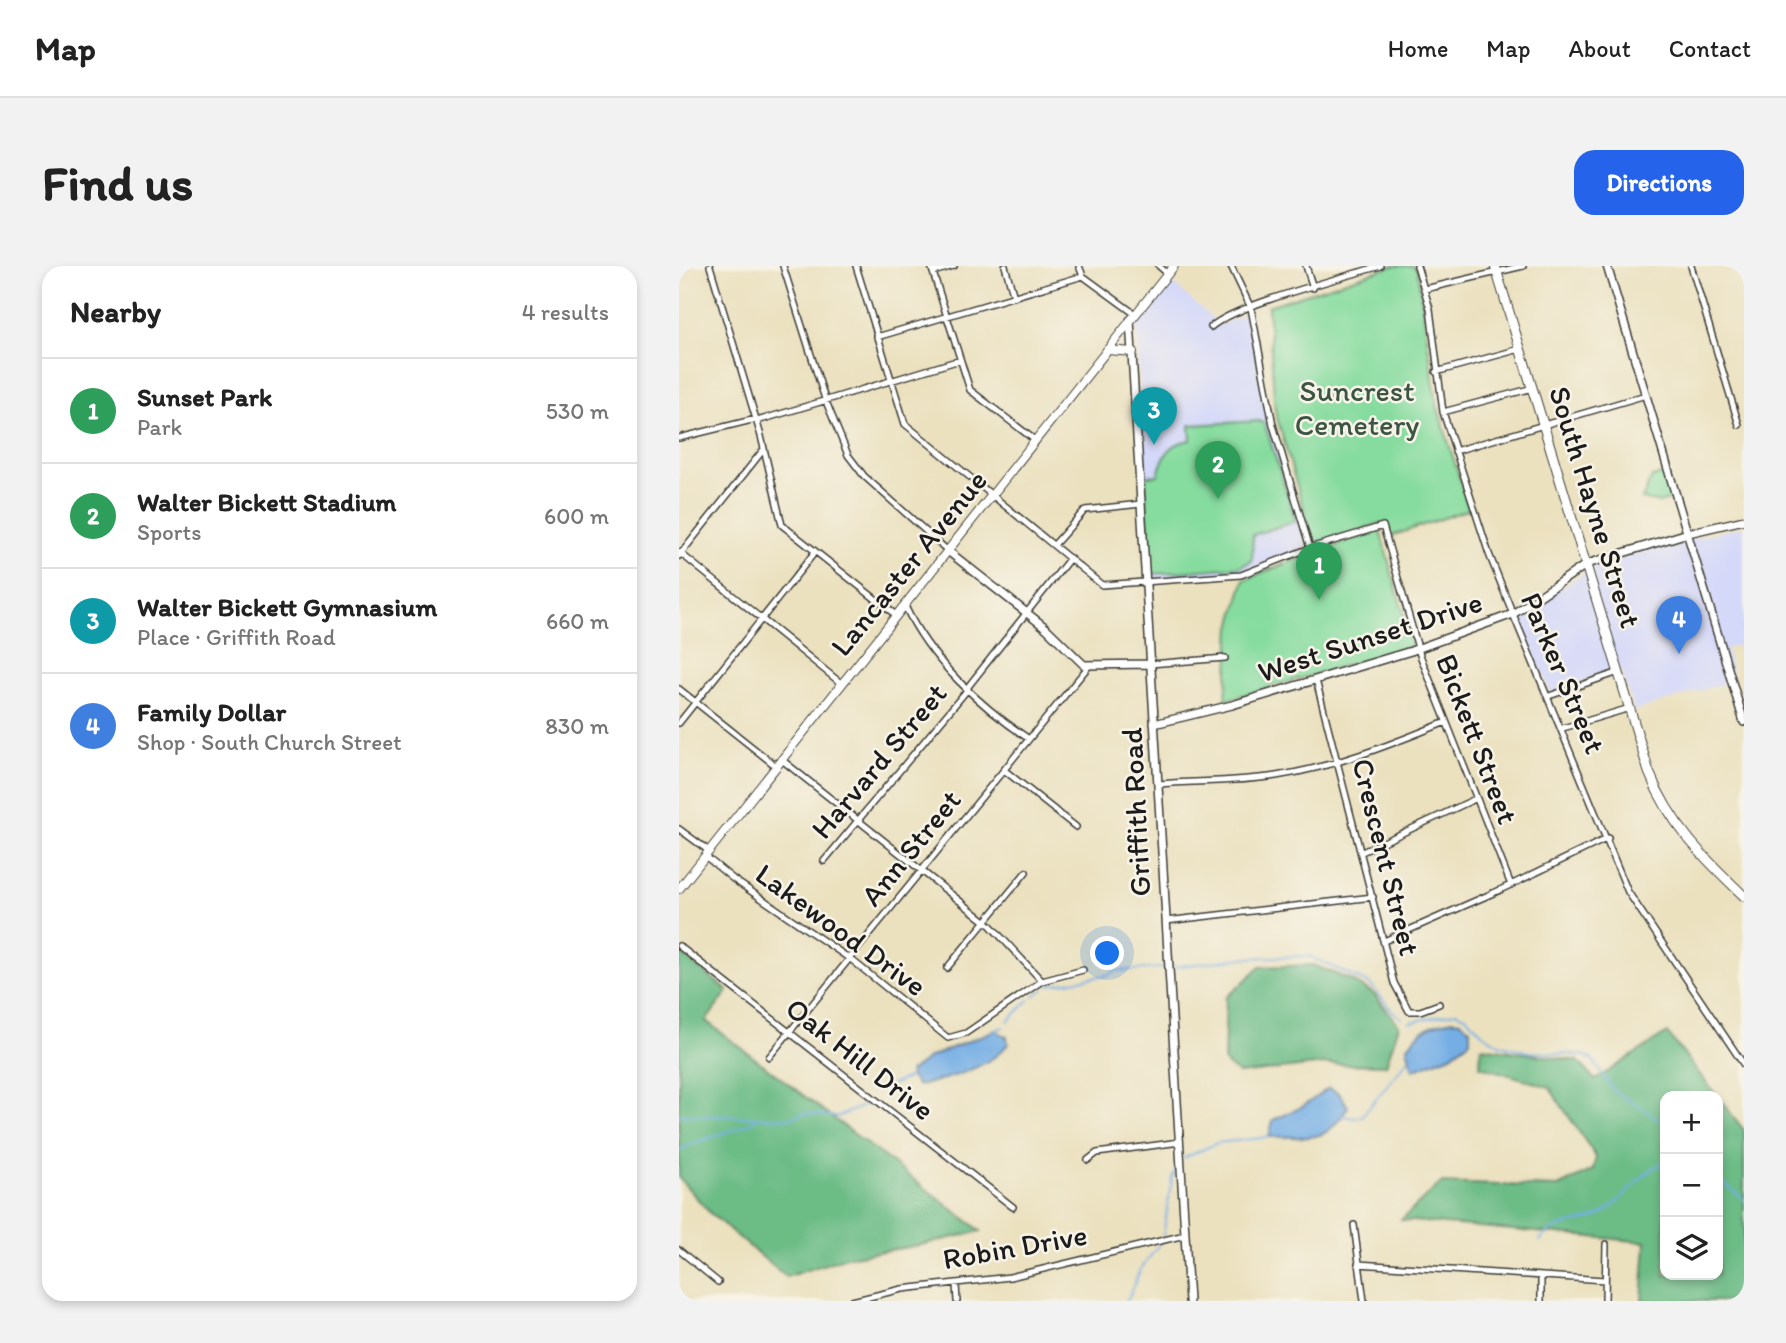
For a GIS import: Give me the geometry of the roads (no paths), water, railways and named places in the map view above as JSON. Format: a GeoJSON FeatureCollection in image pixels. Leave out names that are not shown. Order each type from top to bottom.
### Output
{"type":"FeatureCollection","features":[{"type":"Feature","properties":{"kind":"main road","name":"Lancaster Avenue"},"geometry":{"type":"LineString","coordinates":[[679,889],[1174,266]]}},
{"type":"Feature","properties":{"kind":"main road","name":"South Hayne Street"},"geometry":{"type":"LineString","coordinates":[[1496,269],[1649,772],[1668,815],[1693,848],[1744,896]]}},
{"type":"Feature","properties":{"kind":"main road"},"geometry":{"type":"LineString","coordinates":[[1107,350],[1133,352]]}},
{"type":"Feature","properties":{"kind":"street"},"geometry":{"type":"LineString","coordinates":[[710,266],[756,420],[782,524],[897,616]]}},
{"type":"Feature","properties":{"kind":"street"},"geometry":{"type":"LineString","coordinates":[[793,266],[784,267],[825,399],[841,442],[864,476],[948,551],[1027,613],[1088,667],[1225,657]]}},
{"type":"Feature","properties":{"kind":"street"},"geometry":{"type":"LineString","coordinates":[[856,266],[905,424],[1102,585],[1241,575],[1310,548],[1275,432],[1251,308],[1231,266]]}},
{"type":"Feature","properties":{"kind":"street"},"geometry":{"type":"LineString","coordinates":[[954,266],[932,269],[970,390],[1036,441]]}},
{"type":"Feature","properties":{"kind":"street"},"geometry":{"type":"LineString","coordinates":[[1005,266],[1014,297]]}},
{"type":"Feature","properties":{"kind":"street"},"geometry":{"type":"LineString","coordinates":[[1079,266],[1083,276],[1133,317]]}},
{"type":"Feature","properties":{"kind":"street"},"geometry":{"type":"LineString","coordinates":[[1160,266],[1168,275]]}},
{"type":"Feature","properties":{"kind":"street"},"geometry":{"type":"LineString","coordinates":[[1306,266],[1313,288]]}},
{"type":"Feature","properties":{"kind":"street"},"geometry":{"type":"LineString","coordinates":[[1211,327],[1218,321],[1251,308],[1380,266]]}},
{"type":"Feature","properties":{"kind":"street","name":"Parker Street"},"geometry":{"type":"LineString","coordinates":[[1417,266],[1425,289],[1443,412],[1489,554],[1513,614],[1563,728],[1628,892],[1744,1065]]}},
{"type":"Feature","properties":{"kind":"street"},"geometry":{"type":"LineString","coordinates":[[1425,289],[1496,269],[1523,266]]}},
{"type":"Feature","properties":{"kind":"street"},"geometry":{"type":"LineString","coordinates":[[1607,266],[1744,722]]}},
{"type":"Feature","properties":{"kind":"street"},"geometry":{"type":"LineString","coordinates":[[1691,266],[1739,425]]}},
{"type":"Feature","properties":{"kind":"street"},"geometry":{"type":"LineString","coordinates":[[877,337],[1083,276]]}},
{"type":"Feature","properties":{"kind":"street","name":"Griffith Road"},"geometry":{"type":"LineString","coordinates":[[1133,317],[1145,584],[1189,1301]]}},
{"type":"Feature","properties":{"kind":"street"},"geometry":{"type":"LineString","coordinates":[[1436,372],[1520,349]]}},
{"type":"Feature","properties":{"kind":"street"},"geometry":{"type":"LineString","coordinates":[[679,438],[756,420],[960,360]]}},
{"type":"Feature","properties":{"kind":"street"},"geometry":{"type":"LineString","coordinates":[[1443,412],[1533,388]]}},
{"type":"Feature","properties":{"kind":"street"},"geometry":{"type":"LineString","coordinates":[[1455,451],[1646,396]]}},
{"type":"Feature","properties":{"kind":"street"},"geometry":{"type":"LineString","coordinates":[[764,449],[680,554],[842,684]]}},
{"type":"Feature","properties":{"kind":"street"},"geometry":{"type":"LineString","coordinates":[[1053,545],[1085,510],[1142,504]]}},
{"type":"Feature","properties":{"kind":"street","name":"West Sunset Drive"},"geometry":{"type":"LineString","coordinates":[[1154,724],[1316,680],[1417,648],[1513,614],[1587,564],[1688,533],[1744,520]]}},
{"type":"Feature","properties":{"kind":"street","name":"Bickett Street"},"geometry":{"type":"LineString","coordinates":[[1310,548],[1383,526],[1417,648],[1511,885]]}},
{"type":"Feature","properties":{"kind":"street"},"geometry":{"type":"LineString","coordinates":[[679,723],[815,552]]}},
{"type":"Feature","properties":{"kind":"street","name":"Harvard Street"},"geometry":{"type":"LineString","coordinates":[[824,861],[967,689],[1070,558]]}},
{"type":"Feature","properties":{"kind":"street"},"geometry":{"type":"LineString","coordinates":[[905,606],[924,642],[967,689],[1030,739]]}},
{"type":"Feature","properties":{"kind":"street","name":"Ann Street"},"geometry":{"type":"LineString","coordinates":[[769,1057],[1088,667]]}},
{"type":"Feature","properties":{"kind":"street"},"geometry":{"type":"LineString","coordinates":[[1549,696],[1619,672]]}},
{"type":"Feature","properties":{"kind":"street","name":"Crescent Street"},"geometry":{"type":"LineString","coordinates":[[1316,680],[1340,761],[1394,983],[1409,1011],[1420,1011],[1439,1004]]}},
{"type":"Feature","properties":{"kind":"street"},"geometry":{"type":"LineString","coordinates":[[679,689],[922,869],[985,922],[1042,981],[1083,970]]}},
{"type":"Feature","properties":{"kind":"street"},"geometry":{"type":"LineString","coordinates":[[1563,728],[1630,708]]}},
{"type":"Feature","properties":{"kind":"street"},"geometry":{"type":"LineString","coordinates":[[1157,784],[1268,777],[1340,761],[1446,722]]}},
{"type":"Feature","properties":{"kind":"street"},"geometry":{"type":"LineString","coordinates":[[1004,770],[1076,827]]}},
{"type":"Feature","properties":{"kind":"street"},"geometry":{"type":"LineString","coordinates":[[1362,852],[1475,799]]}},
{"type":"Feature","properties":{"kind":"street","name":"Lakewood Drive"},"geometry":{"type":"LineString","coordinates":[[679,829],[776,910],[851,959],[942,1035],[952,1038],[992,1017],[1042,981]]}},
{"type":"Feature","properties":{"kind":"street"},"geometry":{"type":"LineString","coordinates":[[1384,940],[1511,885],[1608,838]]}},
{"type":"Feature","properties":{"kind":"street"},"geometry":{"type":"LineString","coordinates":[[947,968],[1026,873]]}},
{"type":"Feature","properties":{"kind":"street"},"geometry":{"type":"LineString","coordinates":[[1166,921],[1373,897]]}},
{"type":"Feature","properties":{"kind":"street","name":"Oak Hill Drive"},"geometry":{"type":"LineString","coordinates":[[679,946],[1013,1207]]}},
{"type":"Feature","properties":{"kind":"street"},"geometry":{"type":"LineString","coordinates":[[1088,1160],[1097,1153],[1180,1142]]}},
{"type":"Feature","properties":{"kind":"street"},"geometry":{"type":"LineString","coordinates":[[1354,1225],[1364,1301]]}},
{"type":"Feature","properties":{"kind":"street","name":"Robin Drive"},"geometry":{"type":"LineString","coordinates":[[852,1301],[902,1289],[1010,1277],[1185,1234]]}},
{"type":"Feature","properties":{"kind":"street"},"geometry":{"type":"LineString","coordinates":[[1605,1301],[1606,1244]]}},
{"type":"Feature","properties":{"kind":"street"},"geometry":{"type":"LineString","coordinates":[[679,1250],[718,1282]]}},
{"type":"Feature","properties":{"kind":"street"},"geometry":{"type":"LineString","coordinates":[[1358,1264],[1605,1280]]}},
{"type":"Feature","properties":{"kind":"street"},"geometry":{"type":"LineString","coordinates":[[1541,1276],[1541,1301]]}},
{"type":"Feature","properties":{"kind":"street"},"geometry":{"type":"LineString","coordinates":[[956,1284],[957,1301]]}},
{"type":"Feature","properties":{"kind":"water"},"geometry":{"type":"Polygon","coordinates":[[[1453,1020],[1461,1021],[1470,1029],[1470,1041],[1451,1055],[1413,1070],[1407,1048],[1416,1036],[1427,1028],[1453,1020]]]}},
{"type":"Feature","properties":{"kind":"water"},"geometry":{"type":"Polygon","coordinates":[[[995,1030],[1007,1037],[1008,1044],[979,1066],[918,1086],[910,1076],[910,1072],[930,1057],[995,1030]]]}},
{"type":"Feature","properties":{"kind":"water"},"geometry":{"type":"Polygon","coordinates":[[[1329,1088],[1340,1094],[1348,1107],[1331,1128],[1315,1136],[1269,1137],[1273,1120],[1302,1107],[1329,1088]]]}},
{"type":"Feature","properties":{"kind":"waterway"},"geometry":{"type":"LineString","coordinates":[[1173,967],[1243,958],[1309,956],[1370,984],[1393,1012],[1402,1018]]}},
{"type":"Feature","properties":{"kind":"waterway"},"geometry":{"type":"LineString","coordinates":[[1049,985],[1108,975],[1115,971],[1164,968]]}},
{"type":"Feature","properties":{"kind":"waterway"},"geometry":{"type":"LineString","coordinates":[[1034,996],[1044,989]]}},
{"type":"Feature","properties":{"kind":"waterway"},"geometry":{"type":"LineString","coordinates":[[1008,1021],[1029,1000]]}},
{"type":"Feature","properties":{"kind":"waterway"},"geometry":{"type":"LineString","coordinates":[[1410,1022],[1456,1012],[1466,1016],[1482,1033],[1499,1044],[1529,1052],[1583,1055],[1592,1059],[1614,1091],[1660,1120]]}},
{"type":"Feature","properties":{"kind":"waterway"},"geometry":{"type":"LineString","coordinates":[[994,1031],[1003,1027]]}},
{"type":"Feature","properties":{"kind":"waterway"},"geometry":{"type":"LineString","coordinates":[[1342,1116],[1362,1116],[1408,1060]]}},
{"type":"Feature","properties":{"kind":"waterway"},"geometry":{"type":"LineString","coordinates":[[891,1085],[909,1077]]}},
{"type":"Feature","properties":{"kind":"waterway"},"geometry":{"type":"LineString","coordinates":[[679,1115],[788,1118],[805,1113],[837,1117],[870,1103]]}},
{"type":"Feature","properties":{"kind":"waterway"},"geometry":{"type":"LineString","coordinates":[[679,1151],[756,1119]]}},
{"type":"Feature","properties":{"kind":"waterway"},"geometry":{"type":"LineString","coordinates":[[1184,1158],[1217,1143],[1269,1137]]}},
{"type":"Feature","properties":{"kind":"waterway"},"geometry":{"type":"LineString","coordinates":[[1163,1237],[1172,1178],[1178,1165]]}},
{"type":"Feature","properties":{"kind":"waterway"},"geometry":{"type":"LineString","coordinates":[[1540,1241],[1551,1231],[1593,1218],[1608,1210],[1647,1173],[1660,1165]]}},
{"type":"Feature","properties":{"kind":"waterway"},"geometry":{"type":"LineString","coordinates":[[1723,1182],[1744,1200]]}},
{"type":"Feature","properties":{"kind":"waterway"},"geometry":{"type":"LineString","coordinates":[[1127,1301],[1140,1270],[1161,1242]]}},
{"type":"Feature","properties":{"kind":"place","name":"Walter Bickett Gymnasium"},"geometry":{"type":"Point","coordinates":[1154,445]}},
{"type":"Feature","properties":{"kind":"place","name":"Walter Bickett Stadium"},"geometry":{"type":"Point","coordinates":[1218,499]}},
{"type":"Feature","properties":{"kind":"place","name":"Sunset Park"},"geometry":{"type":"Point","coordinates":[1319,600]}},
{"type":"Feature","properties":{"kind":"place","name":"Family Dollar"},"geometry":{"type":"Point","coordinates":[1679,654]}},
{"type":"Feature","properties":{"kind":"park label","name":"Suncrest Cemetery"},"geometry":{"type":"Point","coordinates":[1357,408]}}]}
